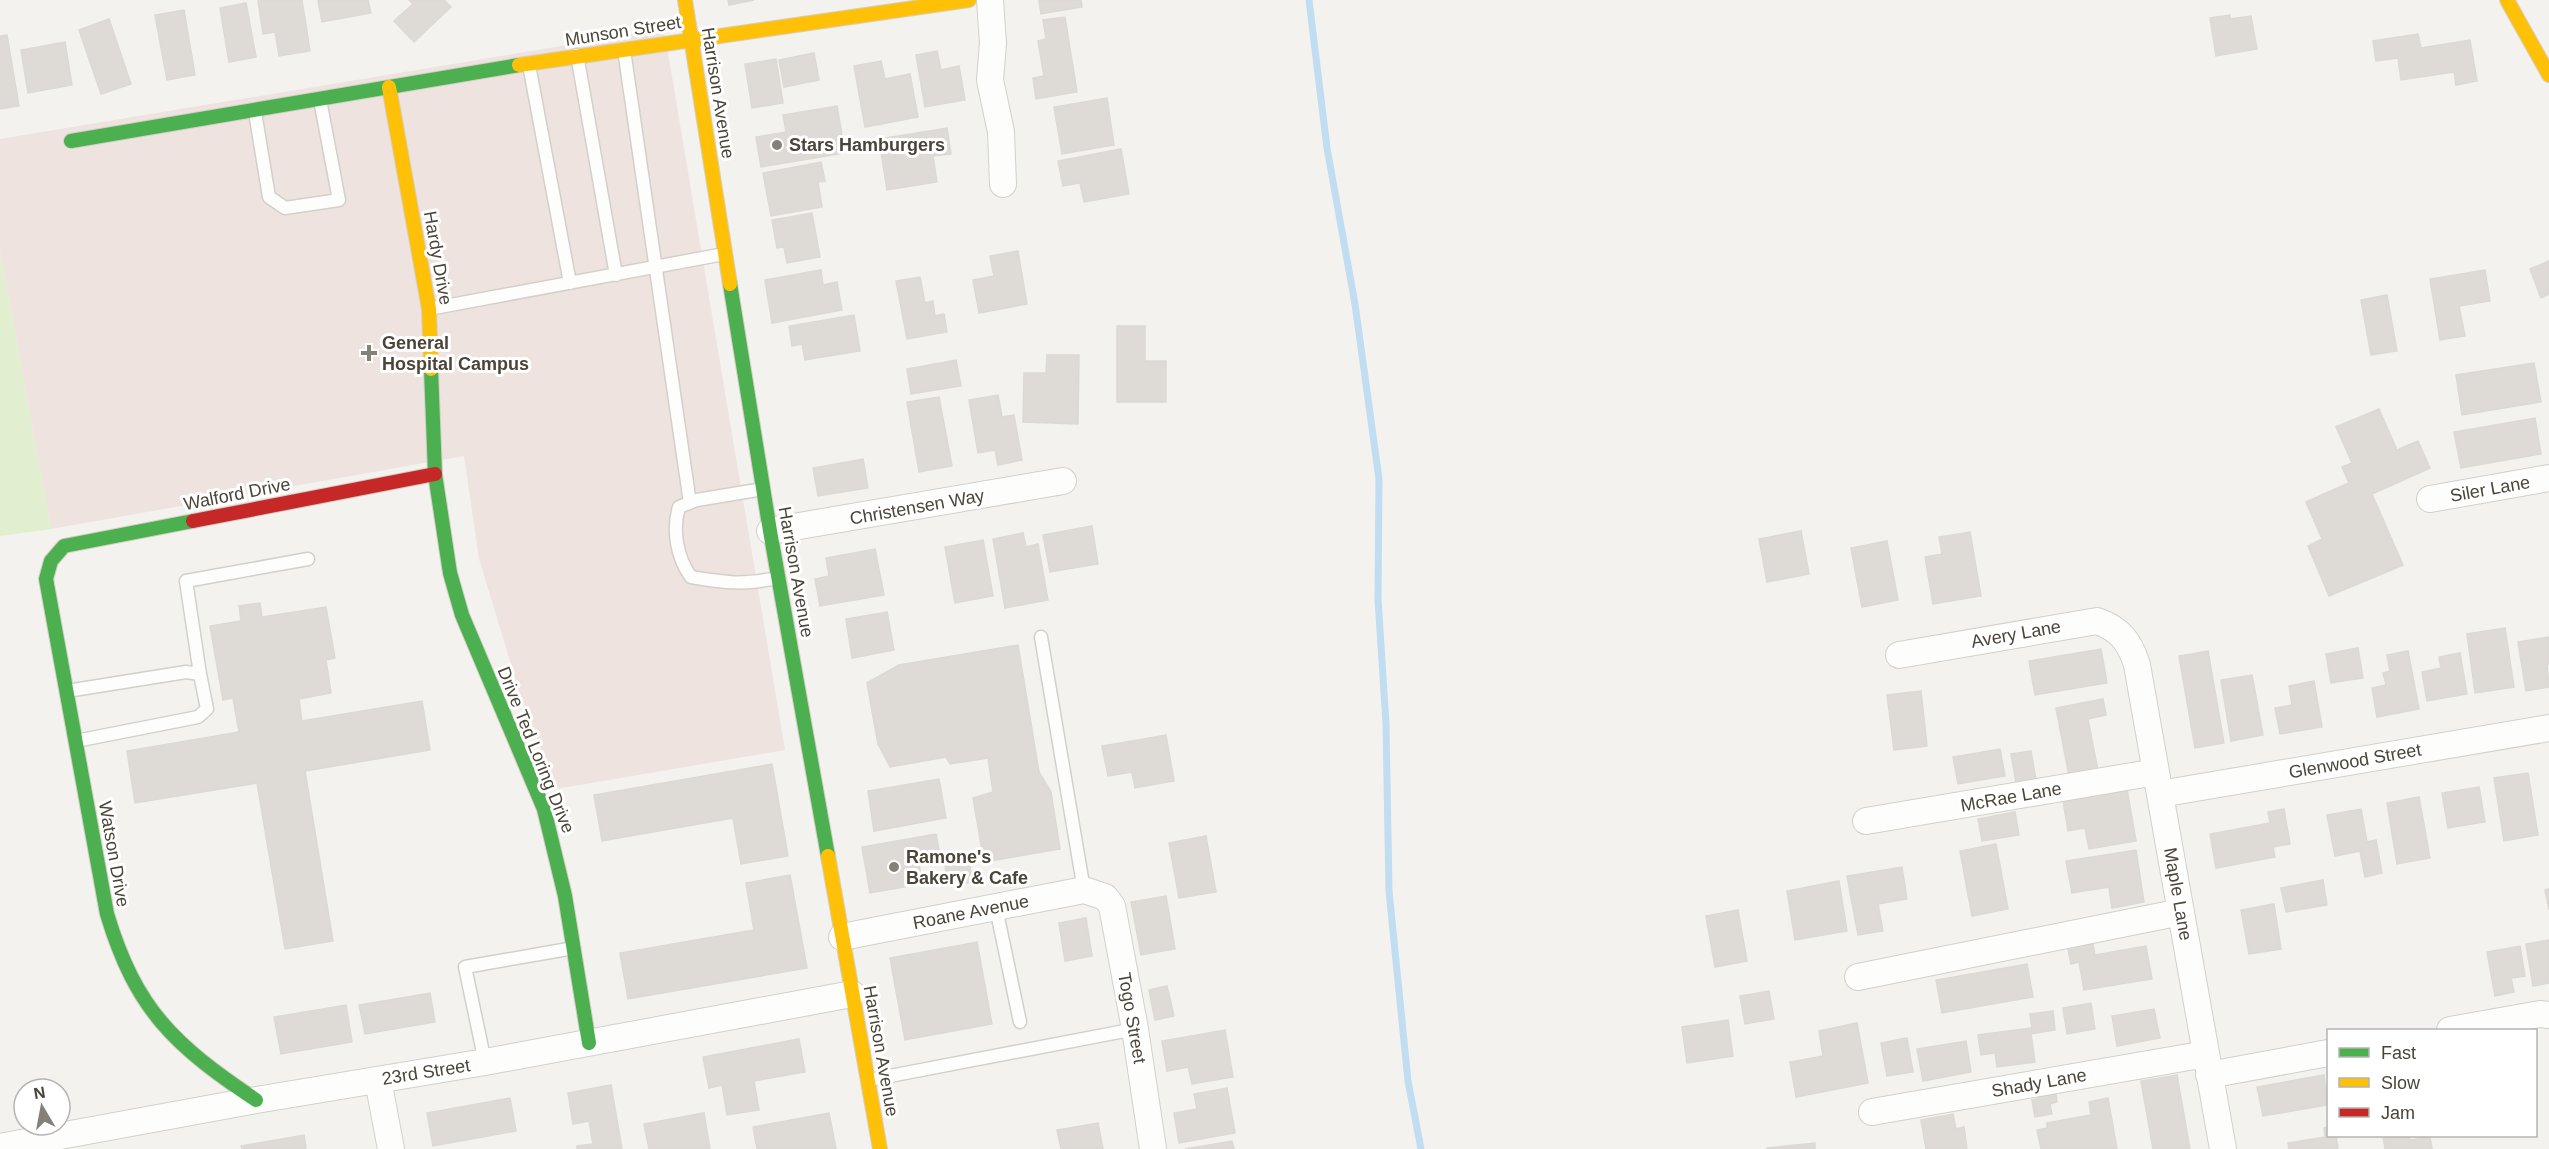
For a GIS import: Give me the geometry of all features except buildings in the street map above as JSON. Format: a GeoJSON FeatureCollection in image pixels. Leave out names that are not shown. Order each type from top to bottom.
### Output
{"type":"FeatureCollection","features":[{"type":"Feature","properties":{"kind":"street","name":"Harrison Avenue"},"geometry":{"type":"LineString","coordinates":[[685,0],[770,531],[880,1149]]}},
{"type":"Feature","properties":{"kind":"street","name":"Munson Street"},"geometry":{"type":"LineString","coordinates":[[71,141],[624,48],[847,14],[969,0]]}},
{"type":"Feature","properties":{"kind":"street"},"geometry":{"type":"LineString","coordinates":[[990,0],[993,43],[990,80],[1001,132],[1003,184]]}},
{"type":"Feature","properties":{"kind":"street"},"geometry":{"type":"LineString","coordinates":[[2507,0],[2549,75]]}},
{"type":"Feature","properties":{"kind":"street","name":"Hardy Drive"},"geometry":{"type":"LineString","coordinates":[[389,87],[429,309],[435,474]]}},
{"type":"Feature","properties":{"kind":"street","name":"Walford Drive"},"geometry":{"type":"LineString","coordinates":[[50,559],[64,546],[435,474]]}},
{"type":"Feature","properties":{"kind":"street","name":"Drive Ted Loring Drive"},"geometry":{"type":"LineString","coordinates":[[435,474],[446,551],[455,593],[544,809],[561,871],[589,1043]]}},
{"type":"Feature","properties":{"kind":"street","name":"Siler Lane"},"geometry":{"type":"LineString","coordinates":[[2430,499],[2549,478]]}},
{"type":"Feature","properties":{"kind":"street","name":"Christensen Way"},"geometry":{"type":"LineString","coordinates":[[770,531],[1063,481]]}},
{"type":"Feature","properties":{"kind":"street","name":"Watson Drive"},"geometry":{"type":"LineString","coordinates":[[50,559],[46,579],[66,692],[106,914],[123,965],[135,988],[173,1038],[210,1071],[256,1100]]}},
{"type":"Feature","properties":{"kind":"street","name":"Avery Lane"},"geometry":{"type":"LineString","coordinates":[[1899,655],[2097,621],[2116,628],[2127,640]]}},
{"type":"Feature","properties":{"kind":"street","name":"Maple Lane"},"geometry":{"type":"LineString","coordinates":[[2127,640],[2137,666],[2223,1149]]}},
{"type":"Feature","properties":{"kind":"street","name":"Glenwood Street"},"geometry":{"type":"LineString","coordinates":[[2158,783],[2549,728]]}},
{"type":"Feature","properties":{"kind":"street","name":"McRae Lane"},"geometry":{"type":"LineString","coordinates":[[1866,821],[2158,783]]}},
{"type":"Feature","properties":{"kind":"street","name":"Roane Avenue"},"geometry":{"type":"LineString","coordinates":[[842,937],[1092,892]]}},
{"type":"Feature","properties":{"kind":"street","name":"Togo Street"},"geometry":{"type":"LineString","coordinates":[[1092,892],[1106,897],[1112,906],[1135,1029],[1153,1149]]}},
{"type":"Feature","properties":{"kind":"street"},"geometry":{"type":"LineString","coordinates":[[1858,977],[2181,912]]}},
{"type":"Feature","properties":{"kind":"street","name":"23rd Street"},"geometry":{"type":"LineString","coordinates":[[0,1147],[256,1100],[485,1062],[852,994]]}},
{"type":"Feature","properties":{"kind":"street"},"geometry":{"type":"LineString","coordinates":[[2456,1029],[2540,1014],[2549,1015]]}},
{"type":"Feature","properties":{"kind":"street","name":"Shady Lane"},"geometry":{"type":"LineString","coordinates":[[1872,1112],[2208,1064],[2327,1053]]}},
{"type":"Feature","properties":{"kind":"street"},"geometry":{"type":"LineString","coordinates":[[378,1080],[391,1149]]}},
{"type":"Feature","properties":{"kind":"lane"},"geometry":{"type":"LineString","coordinates":[[624,48],[658,268],[690,503]]}},
{"type":"Feature","properties":{"kind":"lane"},"geometry":{"type":"LineString","coordinates":[[577,56],[616,275]]}},
{"type":"Feature","properties":{"kind":"lane"},"geometry":{"type":"LineString","coordinates":[[529,63],[570,283]]}},
{"type":"Feature","properties":{"kind":"lane"},"geometry":{"type":"LineString","coordinates":[[254,110],[269,197],[285,208],[339,200],[320,99]]}},
{"type":"Feature","properties":{"kind":"lane"},"geometry":{"type":"LineString","coordinates":[[429,309],[658,268],[726,253]]}},
{"type":"Feature","properties":{"kind":"lane"},"geometry":{"type":"LineString","coordinates":[[764,489],[690,503],[679,507],[675,520],[682,564],[691,577],[744,584],[778,578]]}},
{"type":"Feature","properties":{"kind":"lane"},"geometry":{"type":"LineString","coordinates":[[75,741],[198,717],[207,709],[186,581],[308,559]]}},
{"type":"Feature","properties":{"kind":"lane"},"geometry":{"type":"LineString","coordinates":[[1041,637],[1092,892]]}},
{"type":"Feature","properties":{"kind":"lane"},"geometry":{"type":"LineString","coordinates":[[66,692],[186,672],[200,674]]}},
{"type":"Feature","properties":{"kind":"lane"},"geometry":{"type":"LineString","coordinates":[[996,908],[1020,1022]]}},
{"type":"Feature","properties":{"kind":"lane"},"geometry":{"type":"LineString","coordinates":[[485,1062],[465,967],[574,948]]}},
{"type":"Feature","properties":{"kind":"lane"},"geometry":{"type":"LineString","coordinates":[[868,1080],[1135,1029]]}},
{"type":"Feature","properties":{"kind":"shaded area","name":"General Hospital Campus"},"geometry":{"type":"Polygon","coordinates":[[[664,29],[785,750],[556,789],[520,694],[479,559],[464,456],[51,529],[0,250],[0,139],[664,29]]]}},
{"type":"Feature","properties":{"kind":"green space"},"geometry":{"type":"Polygon","coordinates":[[[0,250],[51,529],[0,536],[0,250]]]}},
{"type":"Feature","properties":{"kind":"waterway"},"geometry":{"type":"LineString","coordinates":[[1309,0],[1327,148],[1355,304],[1379,479],[1378,599],[1386,724],[1389,891],[1408,1081],[1421,1149]]}},
{"type":"Feature","properties":{"kind":"traffic: fast"},"geometry":{"type":"LineString","coordinates":[[71,141],[519,65]]}},
{"type":"Feature","properties":{"kind":"traffic: fast"},"geometry":{"type":"LineString","coordinates":[[730,284],[770,531],[828,856]]}},
{"type":"Feature","properties":{"kind":"traffic: fast"},"geometry":{"type":"LineString","coordinates":[[431,369],[435,474],[450,573],[462,615],[544,809],[565,896],[589,1043]]}},
{"type":"Feature","properties":{"kind":"traffic: fast"},"geometry":{"type":"LineString","coordinates":[[193,521],[64,546],[51,561],[46,579],[107,914],[118,947],[145,1001],[180,1042],[256,1100]]}},
{"type":"Feature","properties":{"kind":"traffic: slow"},"geometry":{"type":"LineString","coordinates":[[685,0],[730,284]]}},
{"type":"Feature","properties":{"kind":"traffic: slow"},"geometry":{"type":"LineString","coordinates":[[519,65],[969,0]]}},
{"type":"Feature","properties":{"kind":"traffic: slow"},"geometry":{"type":"LineString","coordinates":[[2507,0],[2549,75]]}},
{"type":"Feature","properties":{"kind":"traffic: slow"},"geometry":{"type":"LineString","coordinates":[[389,87],[429,309],[431,369]]}},
{"type":"Feature","properties":{"kind":"traffic: slow"},"geometry":{"type":"LineString","coordinates":[[828,856],[880,1149]]}},
{"type":"Feature","properties":{"kind":"traffic: jam"},"geometry":{"type":"LineString","coordinates":[[193,521],[435,474]]}},
{"type":"Feature","properties":{"kind":"place","name":"Stars Hamburgers"},"geometry":{"type":"Point","coordinates":[777,145]}},
{"type":"Feature","properties":{"kind":"place","name":"General Hospital Campus"},"geometry":{"type":"Point","coordinates":[369,353]}},
{"type":"Feature","properties":{"kind":"place","name":"Ramone's Bakery & Cafe"},"geometry":{"type":"Point","coordinates":[894,867]}}]}
